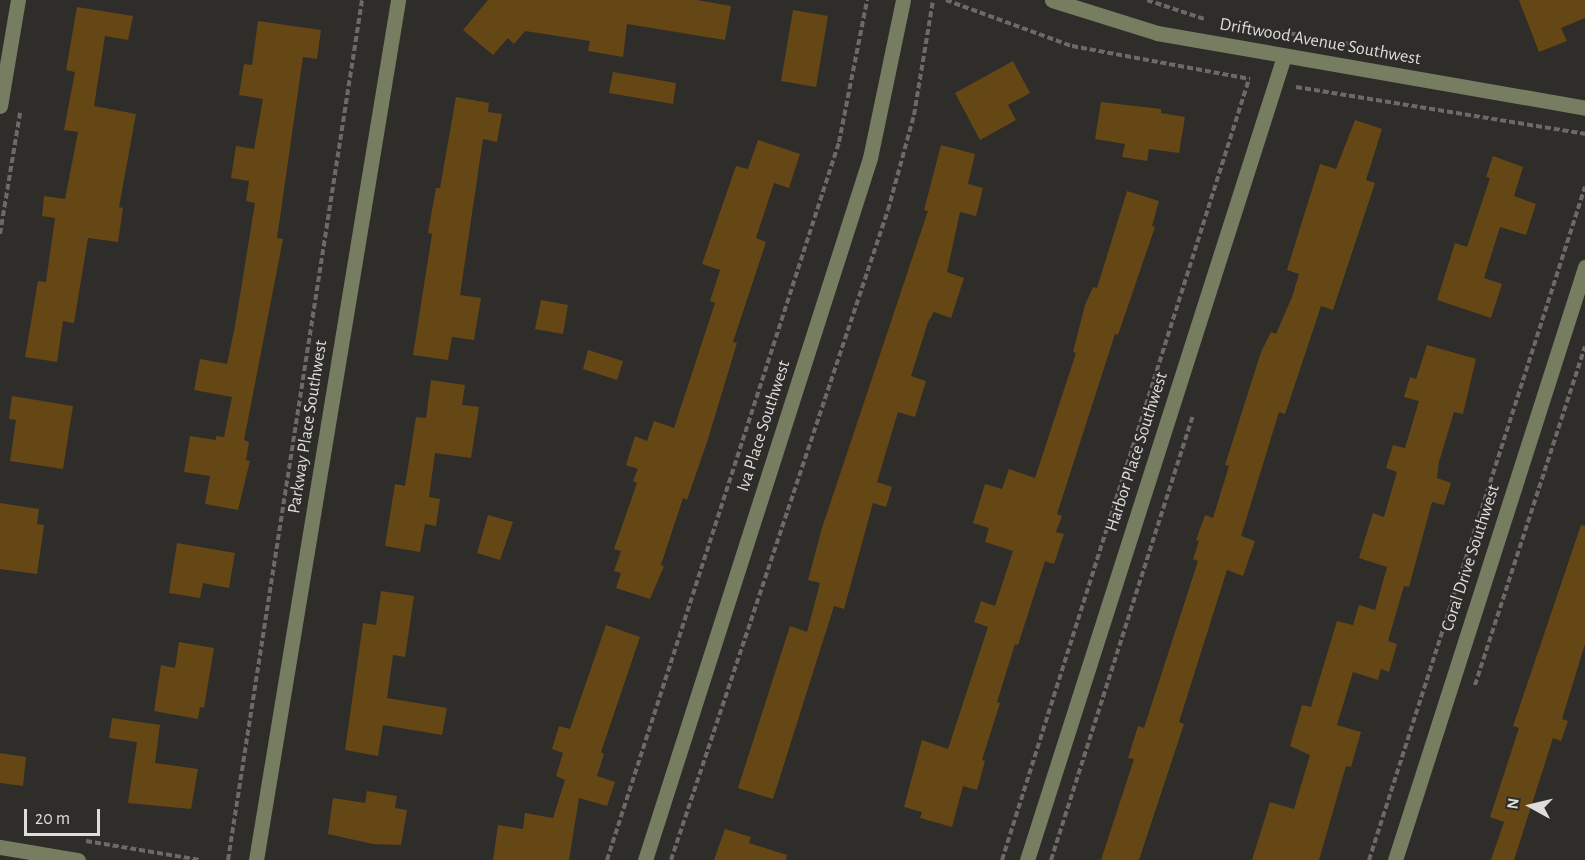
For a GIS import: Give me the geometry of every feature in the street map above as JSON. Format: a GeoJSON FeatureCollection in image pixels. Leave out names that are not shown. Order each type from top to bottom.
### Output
{"type":"FeatureCollection","features":[{"type":"Feature","properties":{"kind":"street"},"geometry":{"type":"LineString","coordinates":[[0,106],[18,0]]}},
{"type":"Feature","properties":{"kind":"street","name":"Parkway Place Southwest"},"geometry":{"type":"LineString","coordinates":[[256,860],[398,0]]}},
{"type":"Feature","properties":{"kind":"street","name":"Iva Place Southwest"},"geometry":{"type":"LineString","coordinates":[[645,860],[870,158],[886,95],[903,0]]}},
{"type":"Feature","properties":{"kind":"street","name":"Driftwood Avenue Southwest"},"geometry":{"type":"LineString","coordinates":[[1052,0],[1157,33],[1585,108]]}},
{"type":"Feature","properties":{"kind":"street","name":"Harbor Place Southwest"},"geometry":{"type":"LineString","coordinates":[[1027,860],[1284,56]]}},
{"type":"Feature","properties":{"kind":"street","name":"Coral Drive Southwest"},"geometry":{"type":"LineString","coordinates":[[1395,860],[1585,267]]}},
{"type":"Feature","properties":{"kind":"street"},"geometry":{"type":"LineString","coordinates":[[0,847],[78,860]]}},
{"type":"Feature","properties":{"kind":"path"},"geometry":{"type":"LineString","coordinates":[[228,860],[362,0]]}},
{"type":"Feature","properties":{"kind":"path"},"geometry":{"type":"LineString","coordinates":[[607,860],[839,141],[867,0]]}},
{"type":"Feature","properties":{"kind":"path"},"geometry":{"type":"LineString","coordinates":[[671,860],[888,210],[914,115],[933,0]]}},
{"type":"Feature","properties":{"kind":"path"},"geometry":{"type":"LineString","coordinates":[[1002,860],[1249,79]]}},
{"type":"Feature","properties":{"kind":"path"},"geometry":{"type":"LineString","coordinates":[[1294,98],[1298,87]]}},
{"type":"Feature","properties":{"kind":"path"},"geometry":{"type":"LineString","coordinates":[[1369,860],[1585,187]]}},
{"type":"Feature","properties":{"kind":"path"},"geometry":{"type":"LineString","coordinates":[[1473,693],[1585,346]]}},
{"type":"Feature","properties":{"kind":"path"},"geometry":{"type":"LineString","coordinates":[[1051,860],[1196,405]]}},
{"type":"Feature","properties":{"kind":"path"},"geometry":{"type":"LineString","coordinates":[[83,840],[201,860]]}},
{"type":"Feature","properties":{"kind":"building"},"geometry":{"type":"Polygon","coordinates":[[[488,0],[697,0],[731,6],[725,40],[627,24],[623,57],[588,51],[590,41],[525,31],[514,44],[508,38],[493,55],[463,30],[488,0]]]}},
{"type":"Feature","properties":{"kind":"building"},"geometry":{"type":"Polygon","coordinates":[[[1519,0],[1585,0],[1585,18],[1561,28],[1567,41],[1539,52],[1519,0]]]}},
{"type":"Feature","properties":{"kind":"building"},"geometry":{"type":"Polygon","coordinates":[[[77,7],[133,16],[128,40],[105,36],[94,106],[136,114],[119,207],[123,208],[118,242],[88,238],[74,323],[63,321],[57,362],[25,357],[38,281],[46,282],[55,218],[42,216],[44,196],[65,199],[78,132],[64,130],[75,72],[66,70],[77,7]]]}},
{"type":"Feature","properties":{"kind":"building"},"geometry":{"type":"Polygon","coordinates":[[[793,10],[828,16],[816,87],[781,81],[793,10]]]}},
{"type":"Feature","properties":{"kind":"building"},"geometry":{"type":"Polygon","coordinates":[[[258,21],[321,30],[317,59],[303,57],[277,238],[283,239],[244,440],[249,442],[246,460],[250,461],[238,510],[205,504],[210,476],[184,472],[190,436],[216,440],[216,436],[224,437],[232,397],[194,390],[200,359],[227,364],[235,326],[255,203],[246,201],[249,181],[231,178],[236,146],[254,149],[263,99],[239,95],[244,64],[252,65],[258,21]]]}},
{"type":"Feature","properties":{"kind":"building"},"geometry":{"type":"Polygon","coordinates":[[[1013,61],[1030,93],[1008,105],[1016,120],[980,140],[955,93],[1013,61]]]}},
{"type":"Feature","properties":{"kind":"building"},"geometry":{"type":"Polygon","coordinates":[[[613,72],[676,83],[673,104],[609,93],[613,72]]]}},
{"type":"Feature","properties":{"kind":"building"},"geometry":{"type":"Polygon","coordinates":[[[456,97],[489,103],[488,112],[502,114],[497,142],[483,139],[460,295],[481,298],[474,340],[452,337],[448,360],[413,355],[432,234],[428,233],[436,188],[440,188],[456,97]]]}},
{"type":"Feature","properties":{"kind":"building"},"geometry":{"type":"Polygon","coordinates":[[[1101,102],[1161,109],[1161,113],[1185,117],[1179,153],[1149,149],[1147,161],[1122,157],[1125,144],[1095,139],[1101,102]]]}},
{"type":"Feature","properties":{"kind":"building"},"geometry":{"type":"Polygon","coordinates":[[[1355,120],[1382,129],[1366,180],[1375,183],[1333,310],[1321,306],[1285,414],[1279,412],[1241,536],[1255,541],[1243,576],[1227,570],[1179,722],[1184,724],[1139,860],[1101,860],[1134,759],[1128,758],[1138,726],[1144,728],[1198,561],[1193,559],[1199,541],[1196,540],[1205,515],[1213,518],[1229,466],[1225,465],[1261,352],[1271,332],[1276,334],[1292,297],[1299,274],[1287,270],[1320,164],[1336,169],[1355,120]]]}},
{"type":"Feature","properties":{"kind":"building"},"geometry":{"type":"Polygon","coordinates":[[[758,140],[800,154],[789,188],[774,183],[756,238],[766,242],[733,342],[737,343],[708,439],[687,500],[683,498],[661,565],[664,566],[650,599],[616,588],[621,573],[614,571],[621,551],[614,549],[637,483],[633,481],[638,469],[626,465],[635,436],[647,441],[654,421],[674,428],[715,303],[710,301],[720,270],[702,264],[736,166],[748,169],[758,140]]]}},
{"type":"Feature","properties":{"kind":"building"},"geometry":{"type":"Polygon","coordinates":[[[941,145],[975,154],[968,184],[983,188],[976,216],[960,212],[947,272],[964,278],[951,318],[934,312],[928,322],[911,376],[926,381],[915,417],[898,412],[877,482],[892,487],[886,507],[873,503],[844,609],[834,606],[773,799],[738,788],[790,626],[807,632],[820,583],[808,580],[822,528],[928,211],[924,210],[941,145]]]}},
{"type":"Feature","properties":{"kind":"building"},"geometry":{"type":"Polygon","coordinates":[[[1493,156],[1523,167],[1514,196],[1536,204],[1526,235],[1500,227],[1484,278],[1502,284],[1491,318],[1437,300],[1455,243],[1467,247],[1490,178],[1486,177],[1493,156]]]}},
{"type":"Feature","properties":{"kind":"building"},"geometry":{"type":"Polygon","coordinates":[[[1127,191],[1159,201],[1152,226],[1155,227],[1118,335],[1115,334],[1057,514],[1062,516],[1056,532],[1064,534],[1054,564],[1045,561],[1018,645],[1015,644],[997,702],[1000,703],[982,760],[985,761],[977,790],[963,786],[952,827],[920,818],[922,812],[904,807],[922,740],[948,749],[988,627],[974,622],[981,601],[995,606],[1013,551],[985,542],[989,528],[973,523],[985,484],[1002,489],[1009,469],[1035,478],[1076,353],[1073,352],[1085,305],[1093,287],[1097,288],[1127,191]]]}},
{"type":"Feature","properties":{"kind":"building"},"geometry":{"type":"Polygon","coordinates":[[[541,300],[568,305],[563,334],[535,329],[541,300]]]}},
{"type":"Feature","properties":{"kind":"building"},"geometry":{"type":"Polygon","coordinates":[[[1427,345],[1476,359],[1463,414],[1454,412],[1439,462],[1437,478],[1451,483],[1444,505],[1432,502],[1409,587],[1404,586],[1388,641],[1397,644],[1389,672],[1381,669],[1378,680],[1353,672],[1337,725],[1361,732],[1351,767],[1346,766],[1319,860],[1252,860],[1270,802],[1294,809],[1310,755],[1290,746],[1302,705],[1311,707],[1337,621],[1353,625],[1359,605],[1375,610],[1387,567],[1359,558],[1373,513],[1384,517],[1397,472],[1386,468],[1393,445],[1405,448],[1419,401],[1404,397],[1410,377],[1416,379],[1427,345]]]}},
{"type":"Feature","properties":{"kind":"building"},"geometry":{"type":"Polygon","coordinates":[[[588,350],[623,361],[617,380],[583,369],[588,350]]]}},
{"type":"Feature","properties":{"kind":"building"},"geometry":{"type":"Polygon","coordinates":[[[431,380],[465,385],[462,405],[479,407],[471,458],[435,453],[429,497],[440,499],[436,526],[425,524],[420,552],[385,546],[395,484],[405,486],[416,417],[426,418],[431,380]]]}},
{"type":"Feature","properties":{"kind":"building"},"geometry":{"type":"Polygon","coordinates":[[[12,396],[73,406],[63,469],[10,461],[16,420],[9,419],[12,396]]]}},
{"type":"Feature","properties":{"kind":"building"},"geometry":{"type":"Polygon","coordinates":[[[0,503],[39,509],[37,524],[44,525],[37,574],[0,569],[0,503]]]}},
{"type":"Feature","properties":{"kind":"building"},"geometry":{"type":"Polygon","coordinates":[[[488,515],[513,522],[500,560],[477,553],[488,515]]]}},
{"type":"Feature","properties":{"kind":"building"},"geometry":{"type":"Polygon","coordinates":[[[1581,525],[1585,526],[1585,644],[1562,719],[1568,721],[1561,741],[1553,738],[1514,860],[1491,860],[1504,822],[1490,817],[1519,728],[1513,726],[1581,525]]]}},
{"type":"Feature","properties":{"kind":"building"},"geometry":{"type":"Polygon","coordinates":[[[177,543],[235,553],[229,588],[203,583],[200,598],[169,593],[177,543]]]}},
{"type":"Feature","properties":{"kind":"building"},"geometry":{"type":"Polygon","coordinates":[[[381,591],[414,596],[405,657],[393,655],[387,698],[447,708],[442,735],[383,725],[378,756],[345,750],[363,623],[376,625],[381,591]]]}},
{"type":"Feature","properties":{"kind":"building"},"geometry":{"type":"Polygon","coordinates":[[[606,625],[640,637],[601,752],[604,754],[597,776],[615,782],[607,806],[579,798],[569,860],[493,860],[498,825],[523,829],[525,813],[553,818],[565,780],[556,776],[563,753],[552,749],[559,726],[570,729],[606,625]]]}},
{"type":"Feature","properties":{"kind":"building"},"geometry":{"type":"Polygon","coordinates":[[[179,642],[214,648],[204,708],[200,707],[198,719],[154,711],[161,665],[175,668],[179,642]]]}},
{"type":"Feature","properties":{"kind":"building"},"geometry":{"type":"Polygon","coordinates":[[[112,718],[160,725],[155,763],[198,769],[191,809],[128,803],[137,742],[109,738],[112,718]]]}},
{"type":"Feature","properties":{"kind":"building"},"geometry":{"type":"Polygon","coordinates":[[[0,753],[26,757],[23,786],[0,783],[0,753]]]}},
{"type":"Feature","properties":{"kind":"building"},"geometry":{"type":"Polygon","coordinates":[[[367,791],[397,796],[395,808],[407,810],[401,845],[373,844],[328,834],[333,798],[365,803],[367,791]]]}},
{"type":"Feature","properties":{"kind":"building"},"geometry":{"type":"Polygon","coordinates":[[[725,829],[751,837],[749,843],[787,855],[786,860],[714,860],[725,829]]]}}]}
